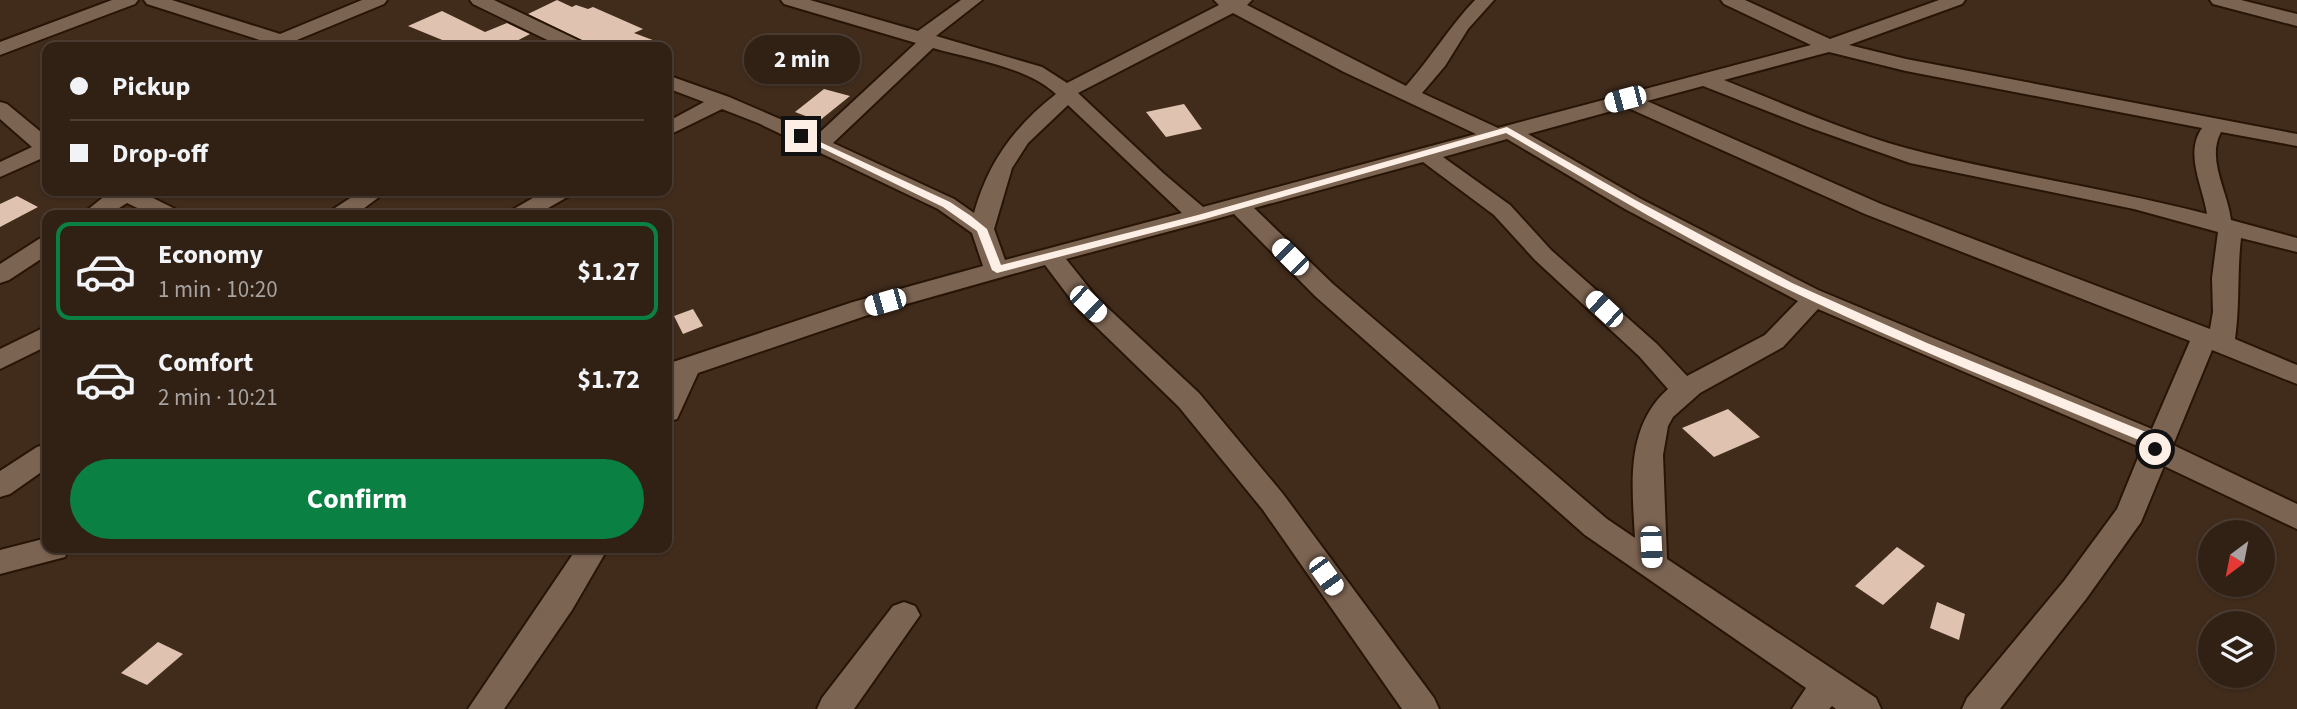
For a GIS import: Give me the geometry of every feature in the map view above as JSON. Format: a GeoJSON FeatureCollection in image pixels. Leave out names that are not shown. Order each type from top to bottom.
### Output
{"type":"FeatureCollection","features":[{"type":"Feature","properties":{"kind":"street"},"geometry":{"type":"LineString","coordinates":[[0,49],[129,0]]}},
{"type":"Feature","properties":{"kind":"street"},"geometry":{"type":"LineString","coordinates":[[153,0],[264,42]]}},
{"type":"Feature","properties":{"kind":"street"},"geometry":{"type":"LineString","coordinates":[[279,42],[378,0]]}},
{"type":"Feature","properties":{"kind":"street"},"geometry":{"type":"LineString","coordinates":[[479,0],[567,42]]}},
{"type":"Feature","properties":{"kind":"street"},"geometry":{"type":"LineString","coordinates":[[790,0],[828,5],[925,39],[1035,71],[1054,81],[1155,178],[1201,217]]}},
{"type":"Feature","properties":{"kind":"street"},"geometry":{"type":"LineString","coordinates":[[819,145],[925,39],[973,0]]}},
{"type":"Feature","properties":{"kind":"street"},"geometry":{"type":"LineString","coordinates":[[1409,95],[1438,62],[1460,26],[1485,0]]}},
{"type":"Feature","properties":{"kind":"street"},"geometry":{"type":"LineString","coordinates":[[1730,0],[1829,46],[1906,65],[2297,140]]}},
{"type":"Feature","properties":{"kind":"street"},"geometry":{"type":"LineString","coordinates":[[672,391],[677,371],[862,308],[1201,217],[1500,132],[1829,46],[1956,0]]}},
{"type":"Feature","properties":{"kind":"street"},"geometry":{"type":"LineString","coordinates":[[2219,0],[2297,20]]}},
{"type":"Feature","properties":{"kind":"street"},"geometry":{"type":"LineString","coordinates":[[982,229],[998,170],[1018,137],[1043,113],[1067,94],[1233,2],[1298,41],[1409,95],[1500,132],[1814,298],[2157,446],[2297,517]]}},
{"type":"Feature","properties":{"kind":"street"},"geometry":{"type":"LineString","coordinates":[[1703,79],[1815,124],[1918,158],[2136,203],[2297,245]]}},
{"type":"Feature","properties":{"kind":"street"},"geometry":{"type":"LineString","coordinates":[[672,83],[722,102],[946,204],[982,229],[997,270]]}},
{"type":"Feature","properties":{"kind":"street"},"geometry":{"type":"LineString","coordinates":[[1625,99],[1872,209],[2297,375]]}},
{"type":"Feature","properties":{"kind":"street"},"geometry":{"type":"LineString","coordinates":[[672,127],[722,102]]}},
{"type":"Feature","properties":{"kind":"street"},"geometry":{"type":"LineString","coordinates":[[0,108],[42,140]]}},
{"type":"Feature","properties":{"kind":"street"},"geometry":{"type":"LineString","coordinates":[[1979,709],[2075,590],[2130,514],[2157,446],[2213,341],[2225,226],[2203,150],[2208,132],[2216,124]]}},
{"type":"Feature","properties":{"kind":"street"},"geometry":{"type":"LineString","coordinates":[[0,170],[42,144]]}},
{"type":"Feature","properties":{"kind":"street"},"geometry":{"type":"LineString","coordinates":[[1424,153],[1502,210],[1543,256],[1630,334],[1685,391]]}},
{"type":"Feature","properties":{"kind":"street"},"geometry":{"type":"LineString","coordinates":[[99,210],[119,196]]}},
{"type":"Feature","properties":{"kind":"street"},"geometry":{"type":"LineString","coordinates":[[133,196],[159,210]]}},
{"type":"Feature","properties":{"kind":"street"},"geometry":{"type":"LineString","coordinates":[[348,210],[369,196]]}},
{"type":"Feature","properties":{"kind":"street"},"geometry":{"type":"LineString","coordinates":[[529,210],[552,196]]}},
{"type":"Feature","properties":{"kind":"street"},"geometry":{"type":"LineString","coordinates":[[1239,206],[1324,290],[1404,358],[1508,453],[1597,527],[1652,565],[1819,697],[1864,709]]}},
{"type":"Feature","properties":{"kind":"street"},"geometry":{"type":"LineString","coordinates":[[0,275],[42,247]]}},
{"type":"Feature","properties":{"kind":"street"},"geometry":{"type":"LineString","coordinates":[[1051,256],[1088,304],[1189,400],[1273,502],[1422,709]]}},
{"type":"Feature","properties":{"kind":"street"},"geometry":{"type":"LineString","coordinates":[[1652,565],[1649,509],[1653,429],[1663,409],[1685,391],[1773,342],[1794,323],[1814,298]]}},
{"type":"Feature","properties":{"kind":"street"},"geometry":{"type":"LineString","coordinates":[[0,360],[42,338]]}},
{"type":"Feature","properties":{"kind":"street"},"geometry":{"type":"LineString","coordinates":[[0,486],[42,457]]}},
{"type":"Feature","properties":{"kind":"street"},"geometry":{"type":"LineString","coordinates":[[0,562],[42,551]]}},
{"type":"Feature","properties":{"kind":"street"},"geometry":{"type":"LineString","coordinates":[[485,709],[561,601],[590,553]]}},
{"type":"Feature","properties":{"kind":"street"},"geometry":{"type":"LineString","coordinates":[[834,709],[904,615]]}},
{"type":"Feature","properties":{"kind":"building"},"geometry":{"type":"Polygon","coordinates":[[[557,0],[572,7],[593,7],[643,29],[634,33],[658,42],[585,42],[528,14],[557,0]]]}},
{"type":"Feature","properties":{"kind":"building"},"geometry":{"type":"Polygon","coordinates":[[[442,11],[485,32],[507,23],[530,34],[515,42],[447,42],[408,26],[442,11]]]}},
{"type":"Feature","properties":{"kind":"building"},"geometry":{"type":"Polygon","coordinates":[[[824,89],[850,96],[819,121],[795,112],[824,89]]]}},
{"type":"Feature","properties":{"kind":"building"},"geometry":{"type":"Polygon","coordinates":[[[1184,104],[1202,129],[1166,137],[1146,112],[1184,104]]]}},
{"type":"Feature","properties":{"kind":"building"},"geometry":{"type":"Polygon","coordinates":[[[17,196],[38,207],[0,227],[0,204],[17,196]]]}},
{"type":"Feature","properties":{"kind":"building"},"geometry":{"type":"Polygon","coordinates":[[[693,309],[703,326],[683,334],[674,316],[693,309]]]}},
{"type":"Feature","properties":{"kind":"building"},"geometry":{"type":"Polygon","coordinates":[[[1728,409],[1760,437],[1714,457],[1682,428],[1728,409]]]}},
{"type":"Feature","properties":{"kind":"building"},"geometry":{"type":"Polygon","coordinates":[[[1897,547],[1925,566],[1883,605],[1855,586],[1897,547]]]}},
{"type":"Feature","properties":{"kind":"building"},"geometry":{"type":"Polygon","coordinates":[[[1937,602],[1965,614],[1959,640],[1930,628],[1937,602]]]}},
{"type":"Feature","properties":{"kind":"building"},"geometry":{"type":"Polygon","coordinates":[[[158,642],[183,654],[147,685],[121,673],[158,642]]]}},
{"type":"Feature","properties":{"kind":"route"},"geometry":{"type":"LineString","coordinates":[[801,136],[946,204],[967,218],[982,229],[997,270],[1201,217],[1507,130],[1633,204],[1809,296],[2158,443],[2155,449]]}}]}
